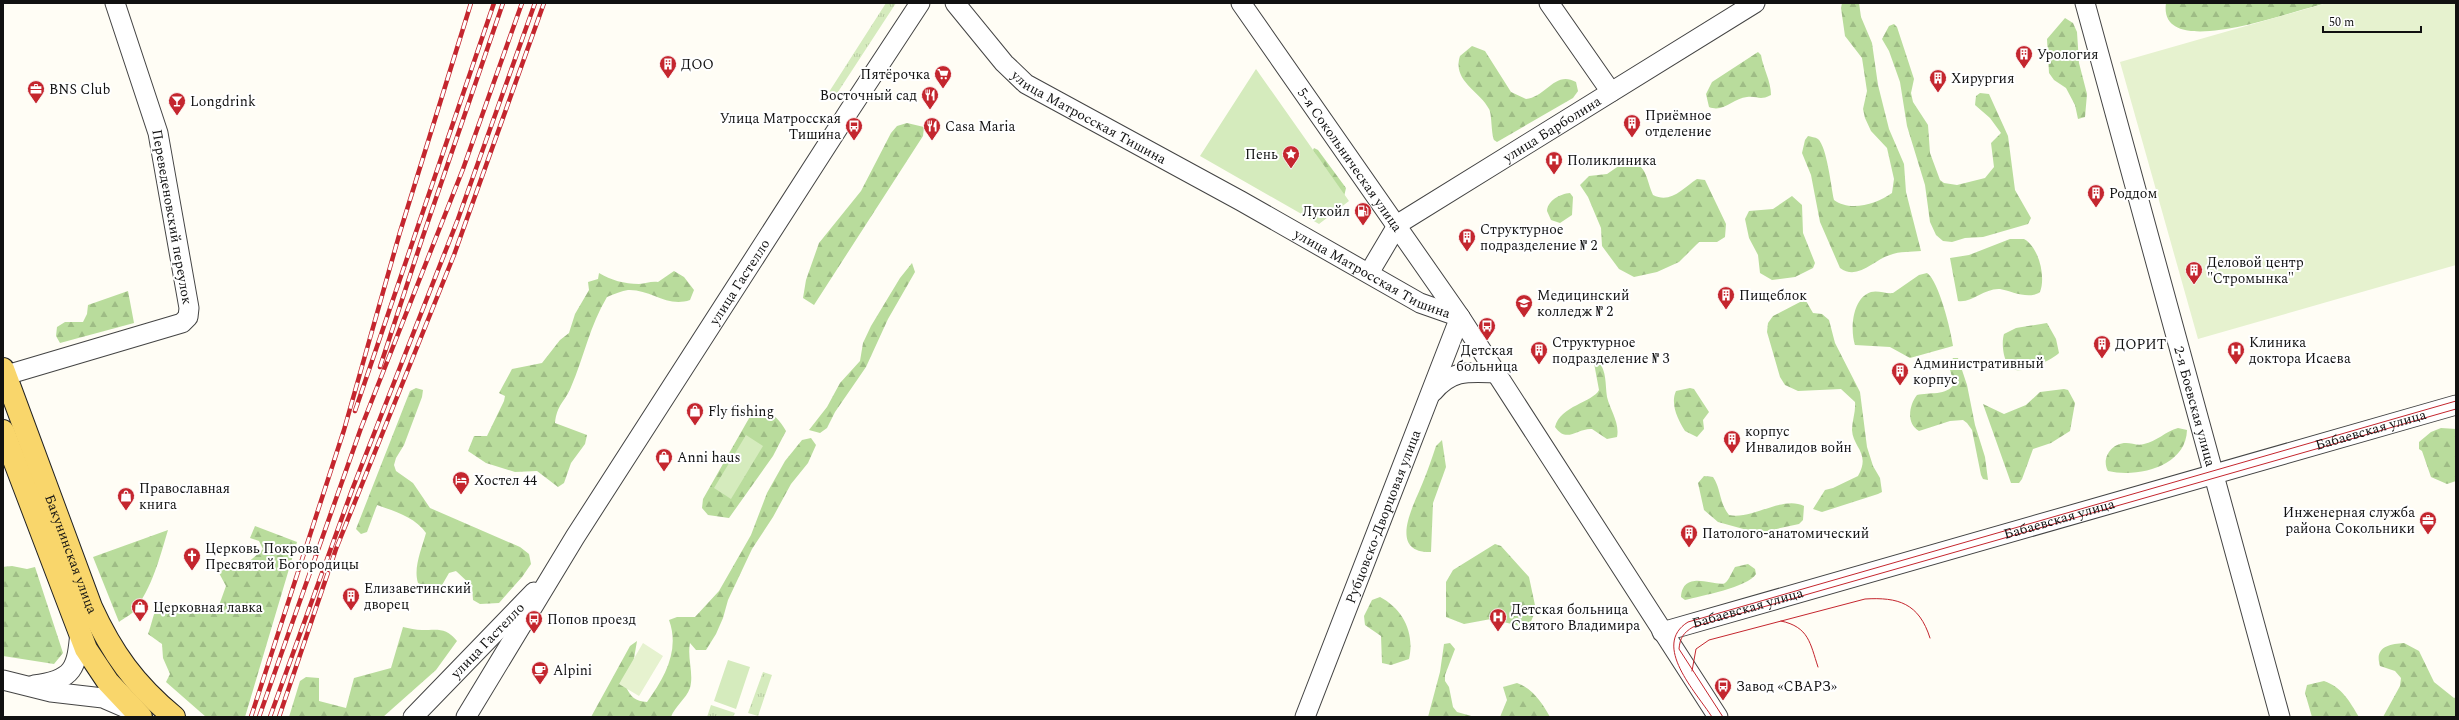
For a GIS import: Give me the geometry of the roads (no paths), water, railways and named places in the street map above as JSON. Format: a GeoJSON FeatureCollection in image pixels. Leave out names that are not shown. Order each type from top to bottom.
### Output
{"type":"FeatureCollection","features":[{"type":"Feature","properties":{"kind":"main road","name":"Бакунинская улица"},"geometry":{"type":"LineString","coordinates":[[4,373],[89,601],[105,638],[144,710]]}},
{"type":"Feature","properties":{"kind":"main road","name":"Бакунинская улица"},"geometry":{"type":"LineString","coordinates":[[3,431],[86,649],[108,682],[144,710],[174,717]]}},
{"type":"Feature","properties":{"kind":"street","name":"Переведеновский переулок"},"geometry":{"type":"LineString","coordinates":[[4,373],[182,323],[189,312],[158,133],[115,3]]}},
{"type":"Feature","properties":{"kind":"street","name":"улица Гастелло"},"geometry":{"type":"LineString","coordinates":[[466,717],[560,562],[849,111],[920,3]]}},
{"type":"Feature","properties":{"kind":"street","name":"улица Матросская Тишина"},"geometry":{"type":"LineString","coordinates":[[955,3],[1004,63],[1026,84],[1420,302],[1460,317],[1718,717]]}},
{"type":"Feature","properties":{"kind":"street","name":"5-я Сокольническая улица"},"geometry":{"type":"LineString","coordinates":[[1241,3],[1398,224],[1460,317]]}},
{"type":"Feature","properties":{"kind":"street"},"geometry":{"type":"LineString","coordinates":[[1548,3],[1611,92]]}},
{"type":"Feature","properties":{"kind":"street","name":"улица Барболина"},"geometry":{"type":"LineString","coordinates":[[1369,274],[1398,224],[1755,3]]}},
{"type":"Feature","properties":{"kind":"street","name":"2-я Боевская улица"},"geometry":{"type":"LineString","coordinates":[[2085,3],[2280,717]]}},
{"type":"Feature","properties":{"kind":"street","name":"Рубцовско-Дворцовая улица"},"geometry":{"type":"LineString","coordinates":[[1305,717],[1460,317]]}},
{"type":"Feature","properties":{"kind":"street"},"geometry":{"type":"LineString","coordinates":[[1430,396],[1441,382],[1455,374],[1497,373]]}},
{"type":"Feature","properties":{"kind":"street","name":"Бабаевская улица"},"geometry":{"type":"LineString","coordinates":[[1662,632],[2456,405]]}},
{"type":"Feature","properties":{"kind":"street","name":"улица Гастелло"},"geometry":{"type":"LineString","coordinates":[[413,717],[533,593],[560,562]]}},
{"type":"Feature","properties":{"kind":"street"},"geometry":{"type":"LineString","coordinates":[[29,686],[55,681],[72,671],[78,654],[80,631]]}},
{"type":"Feature","properties":{"kind":"street"},"geometry":{"type":"LineString","coordinates":[[3,680],[51,692],[103,698],[125,707],[144,710]]}},
{"type":"Feature","properties":{"kind":"street"},"geometry":{"type":"LineString","coordinates":[[29,686],[65,687],[108,682]]}},
{"type":"Feature","properties":{"kind":"tram line"},"geometry":{"type":"LineString","coordinates":[[1712,717],[1680,669],[1675,656],[1674,643],[1678,632],[1688,622],[2456,401]]}},
{"type":"Feature","properties":{"kind":"tram line"},"geometry":{"type":"LineString","coordinates":[[1723,717],[1679,649],[1683,636],[1693,627],[2456,409]]}},
{"type":"Feature","properties":{"kind":"tram line"},"geometry":{"type":"LineString","coordinates":[[1692,671],[1696,649],[1709,640],[1865,599],[1888,599],[1906,605],[1920,617],[1930,638]]}},
{"type":"Feature","properties":{"kind":"tram line"},"geometry":{"type":"LineString","coordinates":[[1781,621],[1797,627],[1803,632],[1810,643],[1818,667]]}},
{"type":"Feature","properties":{"kind":"railway"},"geometry":{"type":"LineString","coordinates":[[251,717],[344,430],[400,232],[471,3]]}},
{"type":"Feature","properties":{"kind":"railway"},"geometry":{"type":"LineString","coordinates":[[355,411],[494,3]]}},
{"type":"Feature","properties":{"kind":"railway"},"geometry":{"type":"LineString","coordinates":[[380,367],[503,3]]}},
{"type":"Feature","properties":{"kind":"railway"},"geometry":{"type":"LineString","coordinates":[[259,717],[361,428],[463,169],[522,3]]}},
{"type":"Feature","properties":{"kind":"railway"},"geometry":{"type":"LineString","coordinates":[[270,717],[352,490],[458,219],[535,3]]}},
{"type":"Feature","properties":{"kind":"railway"},"geometry":{"type":"LineString","coordinates":[[279,717],[336,549],[454,255],[544,3]]}},
{"type":"Feature","properties":{"kind":"place","name":"Урология"},"geometry":{"type":"Point","coordinates":[2024,69]}},
{"type":"Feature","properties":{"kind":"place","name":"ДОО"},"geometry":{"type":"Point","coordinates":[668,79]}},
{"type":"Feature","properties":{"kind":"place","name":"Пятёрочка"},"geometry":{"type":"Point","coordinates":[943,89]}},
{"type":"Feature","properties":{"kind":"place","name":"Хирургия"},"geometry":{"type":"Point","coordinates":[1938,93]}},
{"type":"Feature","properties":{"kind":"place","name":"BNS Club"},"geometry":{"type":"Point","coordinates":[36,104]}},
{"type":"Feature","properties":{"kind":"place","name":"Восточный сад"},"geometry":{"type":"Point","coordinates":[930,110]}},
{"type":"Feature","properties":{"kind":"place","name":"Longdrink"},"geometry":{"type":"Point","coordinates":[177,116]}},
{"type":"Feature","properties":{"kind":"place","name":"Приёмное отделение"},"geometry":{"type":"Point","coordinates":[1632,138]}},
{"type":"Feature","properties":{"kind":"place","name":"Улица Матросская Тишина"},"geometry":{"type":"Point","coordinates":[854,141]}},
{"type":"Feature","properties":{"kind":"place","name":"Casa Maria"},"geometry":{"type":"Point","coordinates":[932,141]}},
{"type":"Feature","properties":{"kind":"place","name":"Пень"},"geometry":{"type":"Point","coordinates":[1291,169]}},
{"type":"Feature","properties":{"kind":"place","name":"Поликлиника"},"geometry":{"type":"Point","coordinates":[1554,175]}},
{"type":"Feature","properties":{"kind":"place","name":"Роддом"},"geometry":{"type":"Point","coordinates":[2096,208]}},
{"type":"Feature","properties":{"kind":"place","name":"Лукойл"},"geometry":{"type":"Point","coordinates":[1363,226]}},
{"type":"Feature","properties":{"kind":"place","name":"Структурное подразделение № 2"},"geometry":{"type":"Point","coordinates":[1467,252]}},
{"type":"Feature","properties":{"kind":"place","name":"Деловой центр \"Стромынка\""},"geometry":{"type":"Point","coordinates":[2194,285]}},
{"type":"Feature","properties":{"kind":"place","name":"Пищеблок"},"geometry":{"type":"Point","coordinates":[1726,310]}},
{"type":"Feature","properties":{"kind":"place","name":"Медицинский колледж № 2"},"geometry":{"type":"Point","coordinates":[1524,318]}},
{"type":"Feature","properties":{"kind":"place","name":"Детская больница"},"geometry":{"type":"Point","coordinates":[1487,341]}},
{"type":"Feature","properties":{"kind":"place","name":"ДОРИТ"},"geometry":{"type":"Point","coordinates":[2102,359]}},
{"type":"Feature","properties":{"kind":"place","name":"Структурное подразделение № 3"},"geometry":{"type":"Point","coordinates":[1539,365]}},
{"type":"Feature","properties":{"kind":"place","name":"Клиника доктора Исаева"},"geometry":{"type":"Point","coordinates":[2236,365]}},
{"type":"Feature","properties":{"kind":"place","name":"Административный корпус"},"geometry":{"type":"Point","coordinates":[1900,386]}},
{"type":"Feature","properties":{"kind":"place","name":"Fly fishing"},"geometry":{"type":"Point","coordinates":[695,426]}},
{"type":"Feature","properties":{"kind":"place","name":"корпус Инвалидов войн"},"geometry":{"type":"Point","coordinates":[1732,454]}},
{"type":"Feature","properties":{"kind":"place","name":"Anni haus"},"geometry":{"type":"Point","coordinates":[664,472]}},
{"type":"Feature","properties":{"kind":"place","name":"Хостел 44"},"geometry":{"type":"Point","coordinates":[461,495]}},
{"type":"Feature","properties":{"kind":"place","name":"Православная книга"},"geometry":{"type":"Point","coordinates":[126,511]}},
{"type":"Feature","properties":{"kind":"place","name":"Инженерная служба района Сокольники"},"geometry":{"type":"Point","coordinates":[2428,535]}},
{"type":"Feature","properties":{"kind":"place","name":"Патолого-анатомический"},"geometry":{"type":"Point","coordinates":[1689,548]}},
{"type":"Feature","properties":{"kind":"place","name":"Церковь Покрова Пресвятой Богородицы"},"geometry":{"type":"Point","coordinates":[192,571]}},
{"type":"Feature","properties":{"kind":"place","name":"Елизаветинский дворец"},"geometry":{"type":"Point","coordinates":[351,611]}},
{"type":"Feature","properties":{"kind":"place","name":"Церковная лавка"},"geometry":{"type":"Point","coordinates":[140,622]}},
{"type":"Feature","properties":{"kind":"place","name":"Детская больница Святого Владимира"},"geometry":{"type":"Point","coordinates":[1498,632]}},
{"type":"Feature","properties":{"kind":"place","name":"Попов проезд"},"geometry":{"type":"Point","coordinates":[534,634]}},
{"type":"Feature","properties":{"kind":"place","name":"Alpini"},"geometry":{"type":"Point","coordinates":[540,685]}},
{"type":"Feature","properties":{"kind":"place","name":"Завод «СВАРЗ»"},"geometry":{"type":"Point","coordinates":[1723,701]}}]}
